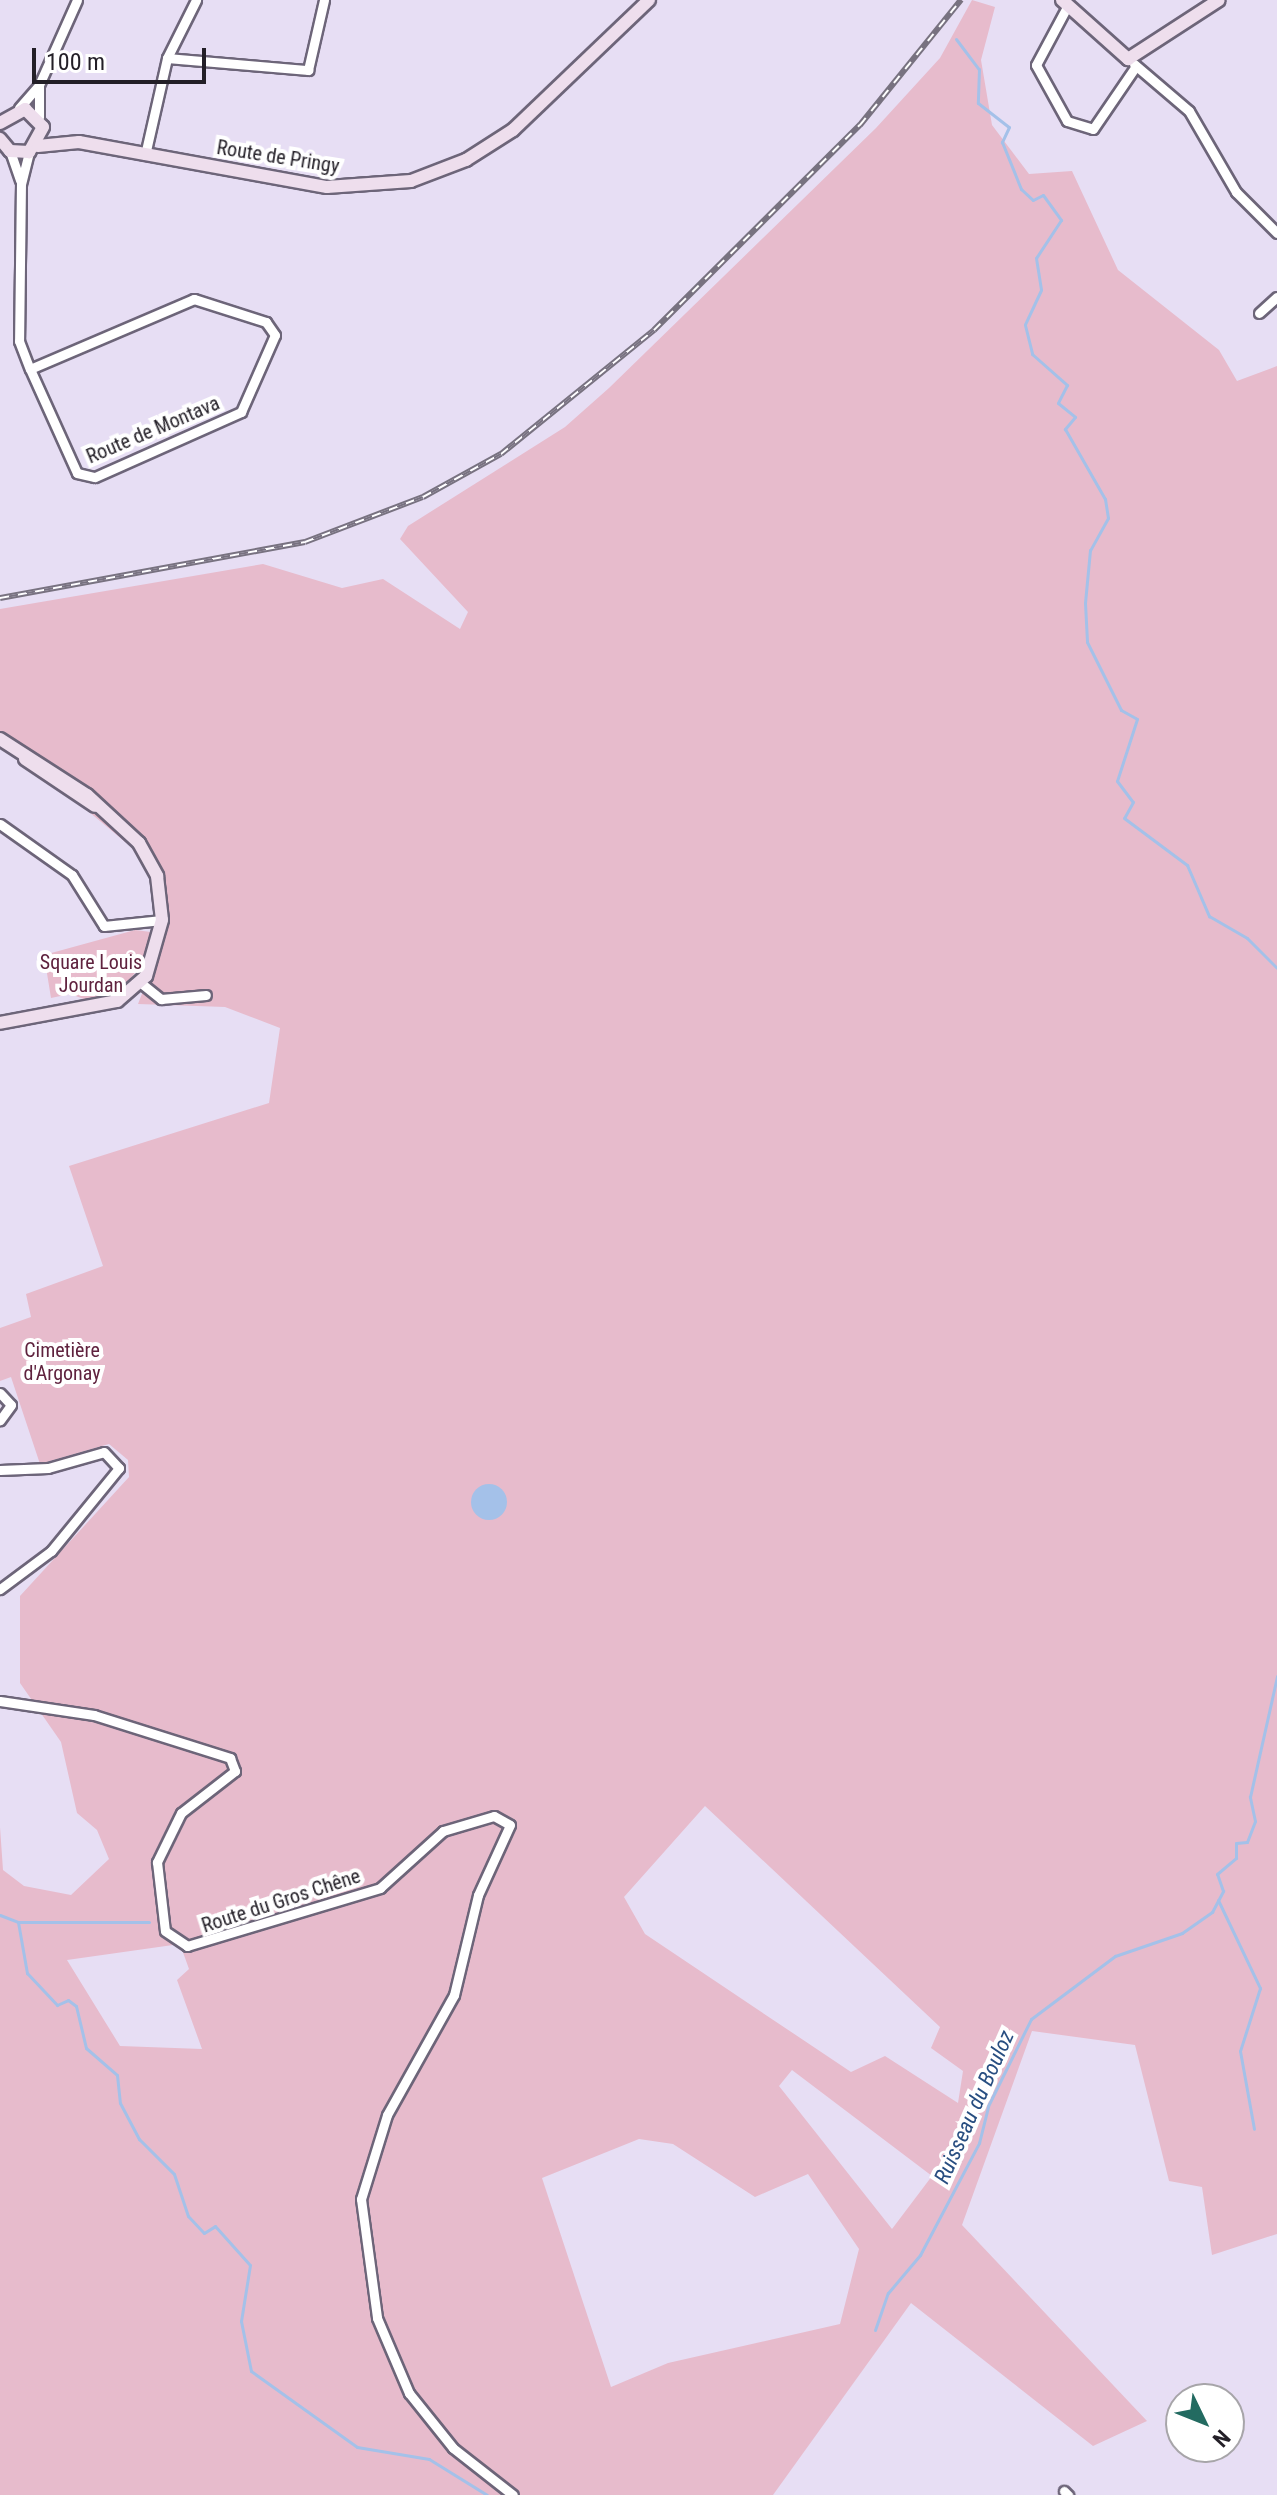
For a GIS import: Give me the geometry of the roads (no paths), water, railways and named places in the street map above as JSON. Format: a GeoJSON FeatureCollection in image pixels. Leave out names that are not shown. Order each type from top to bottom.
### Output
{"type":"FeatureCollection","features":[{"type":"Feature","properties":{"kind":"street"},"geometry":{"type":"LineString","coordinates":[[1,120],[19,108],[39,85],[77,0]]}},
{"type":"Feature","properties":{"kind":"street"},"geometry":{"type":"LineString","coordinates":[[145,155],[167,58],[196,0]]}},
{"type":"Feature","properties":{"kind":"street"},"geometry":{"type":"LineString","coordinates":[[167,58],[308,70],[324,0]]}},
{"type":"Feature","properties":{"kind":"street","name":"Route de Pringy"},"geometry":{"type":"LineString","coordinates":[[19,108],[79,142],[145,155],[327,187],[411,181],[466,160],[513,130],[649,0]]}},
{"type":"Feature","properties":{"kind":"street"},"geometry":{"type":"LineString","coordinates":[[1219,0],[1132,62],[1093,129],[1067,121],[1036,65],[1065,3],[1132,62],[1189,111],[1236,192],[1277,233]]}},
{"type":"Feature","properties":{"kind":"street"},"geometry":{"type":"LineString","coordinates":[[34,149],[41,122],[39,85]]}},
{"type":"Feature","properties":{"kind":"street"},"geometry":{"type":"LineString","coordinates":[[0,139],[10,151]]}},
{"type":"Feature","properties":{"kind":"street","name":"Route de Pringy"},"geometry":{"type":"LineString","coordinates":[[10,151],[79,142]]}},
{"type":"Feature","properties":{"kind":"street","name":"Route de Montava"},"geometry":{"type":"LineString","coordinates":[[21,183],[34,149]]}},
{"type":"Feature","properties":{"kind":"street","name":"Route de Montava"},"geometry":{"type":"LineString","coordinates":[[10,151],[21,183],[19,341],[30,369],[74,470],[95,477],[245,409],[275,335],[266,322],[194,299],[30,369]]}},
{"type":"Feature","properties":{"kind":"street"},"geometry":{"type":"LineString","coordinates":[[1259,313],[1277,297]]}},
{"type":"Feature","properties":{"kind":"street"},"geometry":{"type":"LineString","coordinates":[[0,739],[96,806],[148,854],[162,920],[141,983],[93,1011],[0,1023]]}},
{"type":"Feature","properties":{"kind":"street"},"geometry":{"type":"LineString","coordinates":[[0,824],[72,875],[104,926],[162,920]]}},
{"type":"Feature","properties":{"kind":"street"},"geometry":{"type":"LineString","coordinates":[[141,983],[165,1000],[206,995]]}},
{"type":"Feature","properties":{"kind":"street"},"geometry":{"type":"LineString","coordinates":[[0,1393],[11,1405],[0,1420]]}},
{"type":"Feature","properties":{"kind":"street"},"geometry":{"type":"LineString","coordinates":[[0,1470],[48,1468],[104,1452],[119,1468],[51,1551],[0,1589]]}},
{"type":"Feature","properties":{"kind":"street","name":"Route du Gros Chêne"},"geometry":{"type":"LineString","coordinates":[[0,1701],[65,1709],[226,1754],[235,1764],[228,1780],[181,1813],[157,1862],[165,1931],[187,1946],[380,1888],[443,1831],[494,1816],[510,1825],[478,1895],[454,1995],[387,2115],[361,2199],[377,2318],[409,2393],[453,2448],[513,2495]]}},
{"type":"Feature","properties":{"kind":"water"},"geometry":{"type":"Polygon","coordinates":[[[489,1484],[502,1489],[507,1502],[502,1515],[489,1520],[476,1515],[471,1502],[476,1489],[489,1484]]]}},
{"type":"Feature","properties":{"kind":"waterway","name":"Ruisseau du Bouloz"},"geometry":{"type":"LineString","coordinates":[[956,39],[979,69],[978,103],[1009,127],[1002,142],[1021,189],[1033,200],[1043,195],[1061,220],[1036,258],[1041,290],[1025,325],[1032,354],[1067,385],[1058,403],[1075,417],[1065,429],[1105,499],[1108,518],[1090,550],[1085,603],[1087,642],[1121,710],[1137,719],[1117,781],[1133,802],[1124,818],[1187,865],[1209,916],[1247,938],[1277,968]]}},
{"type":"Feature","properties":{"kind":"waterway","name":"Ruisseau du Bouloz"},"geometry":{"type":"LineString","coordinates":[[875,2330],[888,2293],[920,2255],[979,2143],[988,2106],[1031,2019],[1115,1956],[1182,1933],[1212,1912],[1223,1891],[1217,1874],[1236,1858],[1236,1843],[1247,1842],[1255,1821],[1250,1797],[1277,1676]]}},
{"type":"Feature","properties":{"kind":"waterway"},"geometry":{"type":"LineString","coordinates":[[1218,1900],[1260,1988],[1240,2051],[1254,2129]]}},
{"type":"Feature","properties":{"kind":"waterway"},"geometry":{"type":"LineString","coordinates":[[0,1915],[18,1922],[27,1973],[57,2005],[68,2000],[76,2006],[86,2048],[117,2075],[120,2103],[139,2139],[174,2174],[188,2216],[204,2233],[215,2226],[250,2265],[241,2321],[251,2371],[357,2447],[429,2459],[487,2495]]}},
{"type":"Feature","properties":{"kind":"waterway"},"geometry":{"type":"LineString","coordinates":[[18,1922],[149,1922]]}},
{"type":"Feature","properties":{"kind":"railway"},"geometry":{"type":"LineString","coordinates":[[0,598],[305,542],[423,497],[501,454],[654,330],[860,125],[961,0]]}},
{"type":"Feature","properties":{"kind":"park label","name":"Square Louis Jourdan"},"geometry":{"type":"Point","coordinates":[91,974]}},
{"type":"Feature","properties":{"kind":"park label","name":"Cimetière d'Argonay"},"geometry":{"type":"Point","coordinates":[62,1362]}}]}
